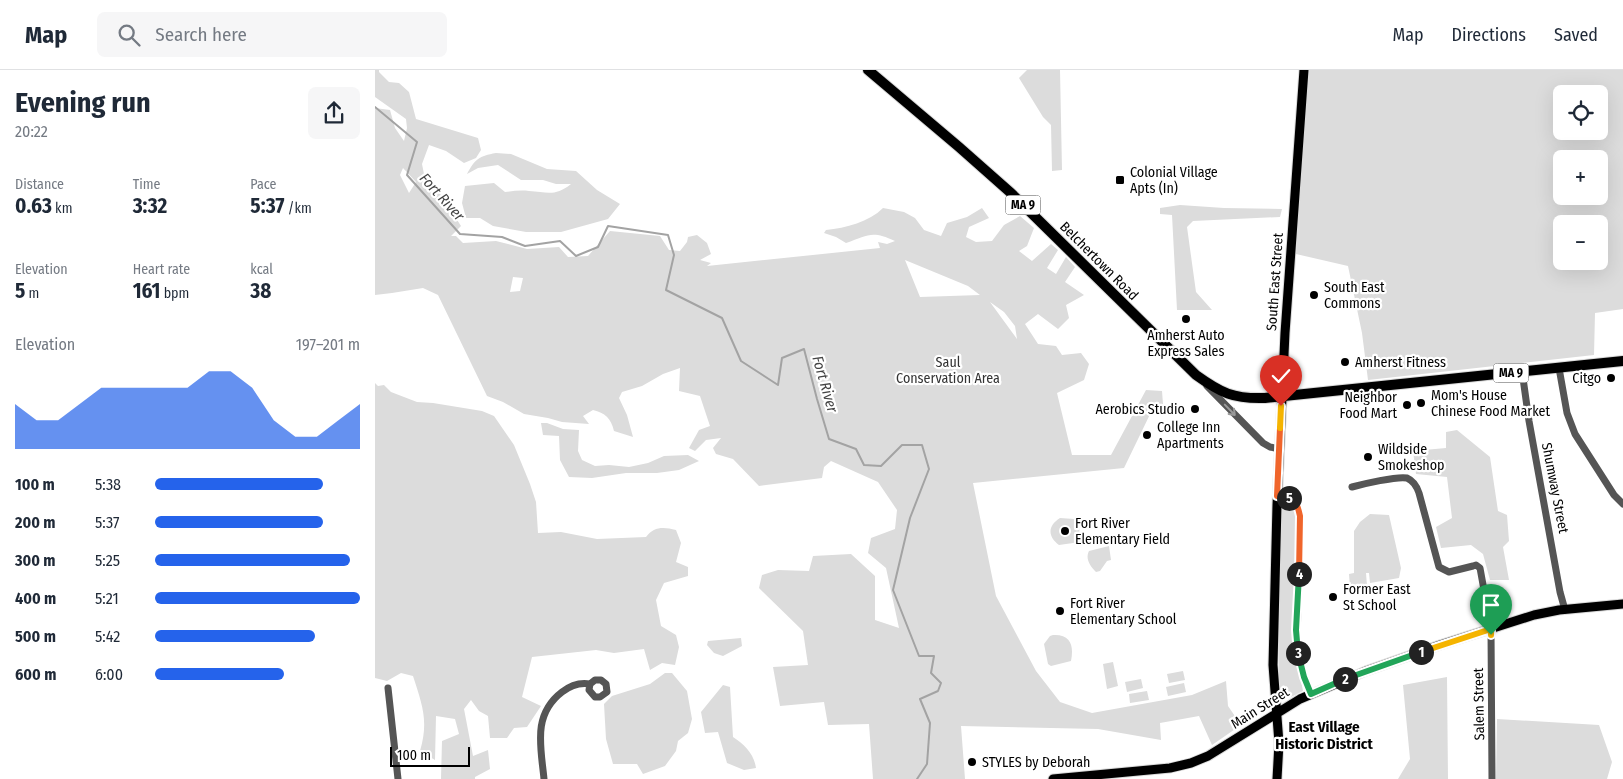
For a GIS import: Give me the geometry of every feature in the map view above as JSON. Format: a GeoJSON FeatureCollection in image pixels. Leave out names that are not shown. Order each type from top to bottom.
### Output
{"type":"FeatureCollection","features":[{"type":"Feature","properties":{"kind":"highway","name":"Belchertown Road"},"geometry":{"type":"LineString","coordinates":[[868,70],[1011,193],[1196,375],[1218,390],[1235,396],[1248,398],[1282,396]]}},
{"type":"Feature","properties":{"kind":"highway","name":"MA 9"},"geometry":{"type":"LineString","coordinates":[[1282,396],[1623,361]]}},
{"type":"Feature","properties":{"kind":"main road","name":"South East Street"},"geometry":{"type":"LineString","coordinates":[[1277,779],[1279,760],[1273,665],[1277,496],[1303,70]]}},
{"type":"Feature","properties":{"kind":"main road","name":"Main Street"},"geometry":{"type":"LineString","coordinates":[[1053,779],[1177,767],[1208,756],[1311,694],[1366,671],[1447,642],[1535,615],[1623,604]]}},
{"type":"Feature","properties":{"kind":"street"},"geometry":{"type":"LineString","coordinates":[[1559,368],[1567,413],[1575,434],[1614,495],[1623,504]]}},
{"type":"Feature","properties":{"kind":"street","name":"Shumway Street"},"geometry":{"type":"LineString","coordinates":[[1522,372],[1560,592],[1565,610]]}},
{"type":"Feature","properties":{"kind":"street","name":"Belchertown Road"},"geometry":{"type":"LineString","coordinates":[[1196,375],[1254,435],[1270,447],[1279,449]]}},
{"type":"Feature","properties":{"kind":"street","name":"Salem Street"},"geometry":{"type":"LineString","coordinates":[[1352,486],[1403,478],[1412,481],[1419,493],[1439,567],[1449,572],[1476,565],[1480,568],[1491,629],[1492,779]]}},
{"type":"Feature","properties":{"kind":"street"},"geometry":{"type":"LineString","coordinates":[[1277,496],[1295,501],[1298,507],[1300,532],[1297,641],[1302,671],[1311,694]]}},
{"type":"Feature","properties":{"kind":"street"},"geometry":{"type":"LineString","coordinates":[[544,779],[540,730],[546,710],[564,690],[577,684],[591,684]]}},
{"type":"Feature","properties":{"kind":"street"},"geometry":{"type":"LineString","coordinates":[[388,688],[398,779]]}},
{"type":"Feature","properties":{"kind":"green space","name":"Saul Conservation Area"},"geometry":{"type":"Polygon","coordinates":[[[375,70],[379,70],[389,82],[399,83],[409,92],[416,119],[478,138],[481,150],[476,158],[464,163],[446,151],[429,145],[422,164],[424,174],[439,192],[461,226],[451,236],[456,236],[463,243],[496,241],[527,249],[559,247],[568,257],[588,256],[610,231],[660,236],[669,250],[680,251],[687,242],[688,237],[697,235],[707,243],[711,254],[700,260],[711,263],[707,266],[880,248],[878,242],[887,244],[895,241],[881,236],[870,235],[846,243],[824,233],[826,230],[841,228],[864,221],[883,208],[904,212],[915,218],[924,230],[941,236],[947,223],[967,217],[982,208],[989,218],[969,227],[966,237],[976,242],[992,241],[1004,225],[1020,216],[1034,228],[1027,246],[1019,251],[1032,261],[1051,244],[1058,250],[1047,268],[1056,274],[1066,257],[1075,267],[1065,282],[1084,295],[1066,305],[1069,318],[1058,329],[1038,314],[1025,324],[1038,344],[1056,346],[1062,355],[1081,353],[1089,364],[1084,380],[1057,393],[1072,455],[1111,455],[1146,390],[1162,391],[1163,404],[1154,406],[1124,468],[973,483],[996,596],[1036,671],[1060,702],[1092,713],[1192,695],[1226,681],[1228,706],[1241,725],[1212,745],[1199,716],[1160,723],[1161,740],[1098,729],[961,726],[965,779],[873,779],[869,724],[828,725],[824,702],[780,706],[773,667],[808,665],[803,631],[759,588],[762,575],[778,570],[809,571],[813,556],[851,554],[875,576],[875,620],[899,628],[886,568],[868,553],[871,538],[895,529],[897,510],[878,482],[831,461],[824,467],[822,478],[759,486],[733,459],[716,454],[713,448],[721,438],[706,440],[695,451],[689,448],[699,430],[710,426],[700,396],[679,391],[680,368],[663,374],[642,386],[622,392],[619,398],[627,415],[633,437],[614,431],[607,417],[593,410],[583,416],[589,424],[562,422],[524,414],[503,402],[487,396],[438,295],[423,288],[375,295],[375,108],[390,110],[395,128],[404,141],[407,128],[406,119],[375,97],[375,70]],[[403,168],[400,175],[409,193],[416,182],[403,168]],[[905,260],[920,297],[980,295],[968,286],[905,260]],[[513,277],[510,292],[520,291],[523,278],[513,277]],[[990,302],[1017,339],[1015,326],[1004,312],[990,302]]]}},
{"type":"Feature","properties":{"kind":"green space"},"geometry":{"type":"Polygon","coordinates":[[[1027,70],[1060,70],[1062,170],[1052,171],[1051,125],[1043,117],[1019,78],[1027,70]]]}},
{"type":"Feature","properties":{"kind":"green space"},"geometry":{"type":"Polygon","coordinates":[[[1309,70],[1623,70],[1623,309],[1595,313],[1594,355],[1368,380],[1362,333],[1348,266],[1296,254],[1309,70]]]}},
{"type":"Feature","properties":{"kind":"green space"},"geometry":{"type":"Polygon","coordinates":[[[496,153],[511,154],[547,169],[576,171],[597,190],[620,204],[608,219],[561,232],[526,232],[493,226],[480,218],[466,218],[462,203],[465,186],[494,183],[505,192],[551,193],[560,191],[571,184],[556,184],[543,180],[521,180],[498,165],[478,168],[467,174],[478,159],[485,155],[496,153]]]}},
{"type":"Feature","properties":{"kind":"green space"},"geometry":{"type":"Polygon","coordinates":[[[1180,205],[1282,209],[1280,217],[1193,221],[1187,227],[1196,292],[1212,310],[1177,310],[1172,215],[1160,214],[1160,208],[1180,205]]]}},
{"type":"Feature","properties":{"kind":"green space"},"geometry":{"type":"Polygon","coordinates":[[[375,383],[378,386],[384,385],[391,392],[417,402],[482,411],[494,416],[514,445],[530,484],[536,502],[538,533],[561,532],[597,539],[646,537],[649,533],[659,528],[676,530],[681,543],[676,562],[688,567],[688,576],[664,583],[656,600],[661,626],[676,635],[679,647],[675,665],[662,663],[650,670],[644,649],[614,653],[596,650],[532,657],[522,697],[541,706],[527,727],[514,728],[507,738],[490,738],[488,716],[479,711],[471,700],[464,709],[473,756],[488,750],[490,769],[475,777],[475,779],[441,779],[442,741],[459,734],[455,719],[436,716],[435,760],[420,751],[423,740],[424,721],[422,704],[413,676],[401,673],[387,681],[375,678],[375,383]]]}},
{"type":"Feature","properties":{"kind":"green space"},"geometry":{"type":"Polygon","coordinates":[[[541,423],[547,423],[563,429],[579,430],[578,451],[582,460],[595,466],[629,467],[648,463],[664,456],[688,455],[699,461],[679,470],[657,473],[626,473],[592,478],[569,477],[560,460],[559,436],[543,435],[541,423]]]}},
{"type":"Feature","properties":{"kind":"green space"},"geometry":{"type":"Polygon","coordinates":[[[1457,430],[1490,457],[1498,511],[1507,515],[1509,541],[1503,547],[1509,580],[1490,580],[1483,554],[1471,545],[1441,548],[1436,527],[1452,518],[1447,477],[1416,474],[1413,451],[1446,448],[1446,432],[1457,430]]]}},
{"type":"Feature","properties":{"kind":"green space"},"geometry":{"type":"Polygon","coordinates":[[[1282,502],[1293,506],[1298,516],[1298,663],[1303,691],[1289,698],[1282,696],[1279,689],[1282,502]]]}},
{"type":"Feature","properties":{"kind":"green space"},"geometry":{"type":"Polygon","coordinates":[[[1370,514],[1389,515],[1401,568],[1399,578],[1370,583],[1369,573],[1366,573],[1367,586],[1350,588],[1349,574],[1354,573],[1354,531],[1360,522],[1370,514]]]}},
{"type":"Feature","properties":{"kind":"green space","name":"Fort River Elementary Field"},"geometry":{"type":"Polygon","coordinates":[[[1060,518],[1074,519],[1079,523],[1080,542],[1059,545],[1055,542],[1051,535],[1051,528],[1060,518]]]}},
{"type":"Feature","properties":{"kind":"green space"},"geometry":{"type":"Polygon","coordinates":[[[1109,546],[1111,560],[1107,561],[1100,571],[1096,572],[1089,562],[1089,551],[1109,546]]]}},
{"type":"Feature","properties":{"kind":"green space"},"geometry":{"type":"Polygon","coordinates":[[[1053,635],[1064,637],[1070,642],[1072,650],[1071,661],[1051,666],[1048,664],[1044,644],[1053,635]]]}},
{"type":"Feature","properties":{"kind":"green space"},"geometry":{"type":"Polygon","coordinates":[[[741,638],[742,646],[723,656],[714,653],[707,645],[708,641],[741,638]]]}},
{"type":"Feature","properties":{"kind":"green space"},"geometry":{"type":"Polygon","coordinates":[[[1113,662],[1118,686],[1107,689],[1103,664],[1113,662]]]}},
{"type":"Feature","properties":{"kind":"green space"},"geometry":{"type":"Polygon","coordinates":[[[1183,671],[1185,680],[1169,683],[1167,674],[1183,671]]]}},
{"type":"Feature","properties":{"kind":"green space"},"geometry":{"type":"Polygon","coordinates":[[[665,673],[672,673],[687,691],[692,719],[688,733],[678,741],[676,751],[665,766],[643,774],[637,764],[613,764],[606,739],[604,704],[612,696],[650,684],[665,673]]]}},
{"type":"Feature","properties":{"kind":"green space"},"geometry":{"type":"Polygon","coordinates":[[[1447,677],[1448,779],[1398,779],[1410,759],[1403,685],[1447,677]]]}},
{"type":"Feature","properties":{"kind":"green space"},"geometry":{"type":"Polygon","coordinates":[[[1141,679],[1143,688],[1127,692],[1125,682],[1141,679]]]}},
{"type":"Feature","properties":{"kind":"green space"},"geometry":{"type":"Polygon","coordinates":[[[1184,683],[1186,692],[1168,696],[1166,687],[1184,683]]]}},
{"type":"Feature","properties":{"kind":"green space"},"geometry":{"type":"Polygon","coordinates":[[[723,685],[730,687],[733,737],[748,750],[756,768],[744,770],[727,763],[718,732],[705,733],[701,712],[723,685]]]}},
{"type":"Feature","properties":{"kind":"green space"},"geometry":{"type":"Polygon","coordinates":[[[1147,691],[1149,700],[1130,703],[1129,694],[1147,691]]]}},
{"type":"Feature","properties":{"kind":"green space"},"geometry":{"type":"Polygon","coordinates":[[[1497,719],[1599,725],[1612,762],[1607,779],[1496,779],[1497,719]]]}},
{"type":"Feature","properties":{"kind":"waterway","name":"Fort River"},"geometry":{"type":"LineString","coordinates":[[375,107],[417,142],[407,175],[460,234],[502,237],[525,246],[560,241],[576,256],[598,247],[608,226],[668,235],[674,255],[666,290],[722,318],[741,361],[778,385],[782,358],[804,349],[829,439],[856,449],[864,465],[881,466],[902,445],[922,445],[929,469],[910,518],[893,590],[919,656],[934,656],[931,673],[941,683],[938,691],[920,699],[930,723],[927,764],[917,779]]}},
{"type":"Feature","properties":{"kind":"place","name":"Colonial Village Apts (In)"},"geometry":{"type":"Point","coordinates":[1120,180]}},
{"type":"Feature","properties":{"kind":"place","name":"South East Commons"},"geometry":{"type":"Point","coordinates":[1314,295]}},
{"type":"Feature","properties":{"kind":"place","name":"Amherst Auto Express Sales"},"geometry":{"type":"Point","coordinates":[1186,319]}},
{"type":"Feature","properties":{"kind":"place","name":"Amherst Fitness"},"geometry":{"type":"Point","coordinates":[1345,362]}},
{"type":"Feature","properties":{"kind":"place","name":"Citgo"},"geometry":{"type":"Point","coordinates":[1611,378]}},
{"type":"Feature","properties":{"kind":"place","name":"Mom's House Chinese Food Market"},"geometry":{"type":"Point","coordinates":[1421,403]}},
{"type":"Feature","properties":{"kind":"place","name":"Neighbor Food Mart"},"geometry":{"type":"Point","coordinates":[1407,405]}},
{"type":"Feature","properties":{"kind":"place","name":"Aerobics Studio"},"geometry":{"type":"Point","coordinates":[1195,409]}},
{"type":"Feature","properties":{"kind":"place","name":"College Inn Apartments"},"geometry":{"type":"Point","coordinates":[1147,435]}},
{"type":"Feature","properties":{"kind":"place","name":"Wildside Smokeshop"},"geometry":{"type":"Point","coordinates":[1368,457]}},
{"type":"Feature","properties":{"kind":"place","name":"Fort River Elementary Field"},"geometry":{"type":"Point","coordinates":[1065,531]}},
{"type":"Feature","properties":{"kind":"place","name":"Former East St School"},"geometry":{"type":"Point","coordinates":[1333,597]}},
{"type":"Feature","properties":{"kind":"place","name":"Fort River Elementary School"},"geometry":{"type":"Point","coordinates":[1060,611]}},
{"type":"Feature","properties":{"kind":"place","name":"STYLES by Deborah"},"geometry":{"type":"Point","coordinates":[972,762]}},
{"type":"Feature","properties":{"kind":"district","name":"East Village Historic District"},"geometry":{"type":"Point","coordinates":[1324,736]}},
{"type":"Feature","properties":{"kind":"route"},"geometry":{"type":"LineString","coordinates":[[1281,406],[1277,496],[1295,501],[1300,516],[1296,630],[1302,671],[1311,694],[1358,674],[1440,645],[1491,629],[1491,635]]}}]}
